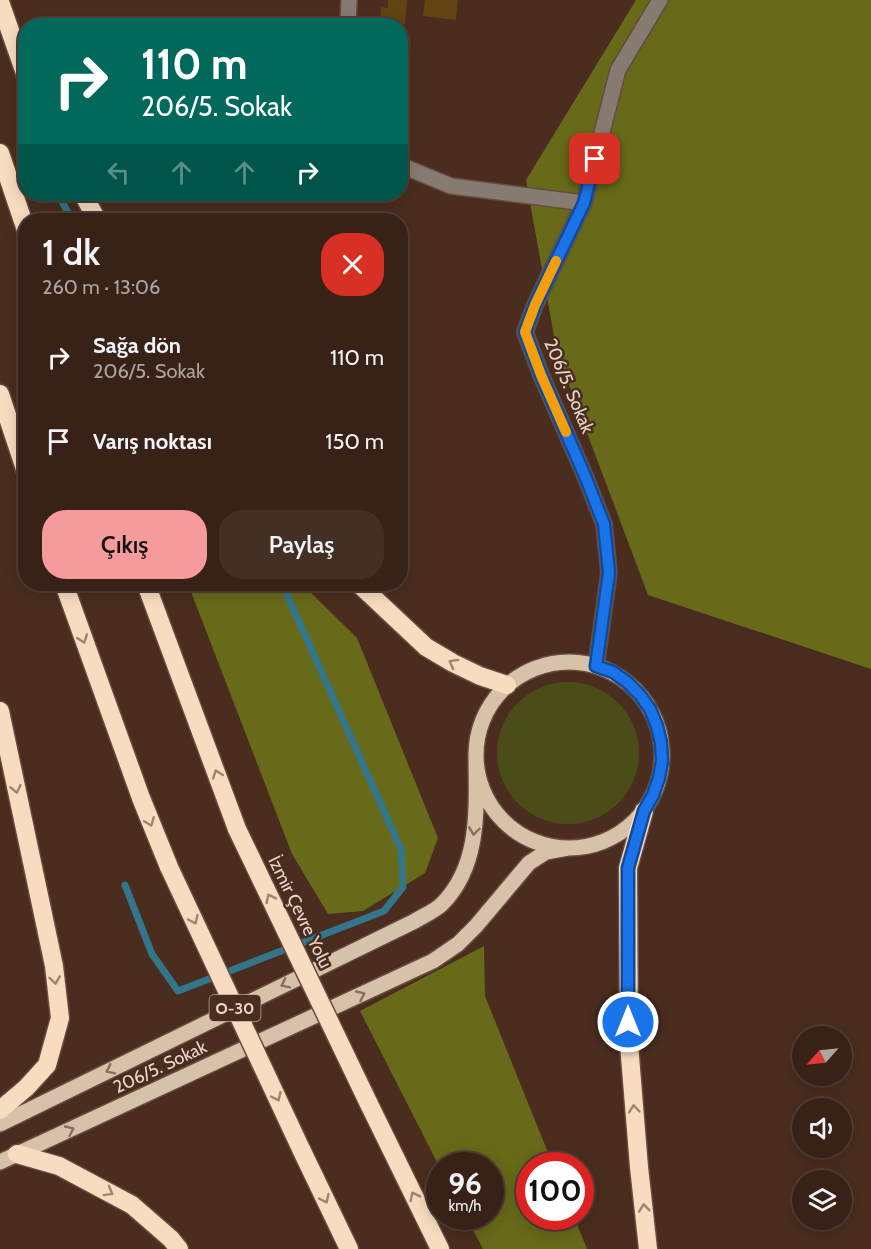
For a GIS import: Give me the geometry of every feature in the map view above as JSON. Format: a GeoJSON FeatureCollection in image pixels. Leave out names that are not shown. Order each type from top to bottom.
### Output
{"type":"FeatureCollection","features":[{"type":"Feature","properties":{"kind":"highway"},"geometry":{"type":"LineString","coordinates":[[0,2],[18,53]]}},
{"type":"Feature","properties":{"kind":"highway"},"geometry":{"type":"LineString","coordinates":[[0,153],[20,213]]}},
{"type":"Feature","properties":{"kind":"highway"},"geometry":{"type":"LineString","coordinates":[[0,394],[18,448]]}},
{"type":"Feature","properties":{"kind":"highway","name":"O-30"},"geometry":{"type":"LineString","coordinates":[[66,591],[141,798],[169,867],[348,1249]]}},
{"type":"Feature","properties":{"kind":"highway","name":"İzmir Çevre Yolu"},"geometry":{"type":"LineString","coordinates":[[149,591],[237,829],[440,1249]]}},
{"type":"Feature","properties":{"kind":"highway"},"geometry":{"type":"LineString","coordinates":[[367,591],[426,646],[471,672],[507,685]]}},
{"type":"Feature","properties":{"kind":"highway"},"geometry":{"type":"LineString","coordinates":[[0,711],[54,966],[60,1018],[47,1065],[26,1088],[0,1110]]}},
{"type":"Feature","properties":{"kind":"highway"},"geometry":{"type":"LineString","coordinates":[[644,811],[628,868],[629,1044],[648,1249]]}},
{"type":"Feature","properties":{"kind":"highway"},"geometry":{"type":"LineString","coordinates":[[8,1158],[59,1166],[132,1205],[171,1239],[179,1249]]}},
{"type":"Feature","properties":{"kind":"main road"},"geometry":{"type":"LineString","coordinates":[[565,662],[580,662],[596,666],[613,672],[627,682],[645,702],[657,726],[661,743],[662,761],[659,778],[644,811],[618,834],[585,846],[567,848],[549,846],[516,831],[490,804],[477,770],[478,733],[494,699],[507,685],[526,672],[549,664],[565,662]]}},
{"type":"Feature","properties":{"kind":"main road","name":"206/5. Sokak"},"geometry":{"type":"LineString","coordinates":[[0,1124],[415,921],[441,906],[458,885],[470,857],[476,826],[476,752]]}},
{"type":"Feature","properties":{"kind":"main road","name":"206/5. Sokak"},"geometry":{"type":"LineString","coordinates":[[8,1158],[433,961],[458,944],[476,926],[529,863],[546,852],[567,848]]}},
{"type":"Feature","properties":{"kind":"street"},"geometry":{"type":"LineString","coordinates":[[348,18],[349,0]]}},
{"type":"Feature","properties":{"kind":"street","name":"206/5. Sokak"},"geometry":{"type":"LineString","coordinates":[[596,666],[609,573],[604,524],[525,332],[535,305],[584,203],[618,70],[660,0]]}},
{"type":"Feature","properties":{"kind":"street"},"geometry":{"type":"LineString","coordinates":[[408,168],[451,186],[584,203]]}},
{"type":"Feature","properties":{"kind":"shaded area"},"geometry":{"type":"Polygon","coordinates":[[[636,0],[871,0],[871,669],[648,595],[557,353],[526,180],[636,0]]]}},
{"type":"Feature","properties":{"kind":"shaded area"},"geometry":{"type":"Polygon","coordinates":[[[191,591],[309,591],[357,638],[438,838],[425,873],[363,911],[328,914],[292,854],[191,591]]]}},
{"type":"Feature","properties":{"kind":"shaded area"},"geometry":{"type":"Polygon","coordinates":[[[568,682],[595,688],[618,703],[633,726],[639,753],[633,780],[618,803],[595,818],[568,824],[541,818],[518,803],[503,780],[497,753],[503,726],[518,703],[541,688],[568,682]]]}},
{"type":"Feature","properties":{"kind":"shaded area"},"geometry":{"type":"Polygon","coordinates":[[[484,946],[485,996],[548,1152],[516,1152],[516,1230],[579,1230],[587,1249],[483,1249],[473,1230],[504,1230],[504,1152],[432,1152],[360,1011],[484,946]]]}},
{"type":"Feature","properties":{"kind":"building"},"geometry":{"type":"Polygon","coordinates":[[[388,0],[407,0],[406,18],[380,18],[381,7],[388,8],[388,0]]]}},
{"type":"Feature","properties":{"kind":"building"},"geometry":{"type":"Polygon","coordinates":[[[425,0],[458,0],[456,20],[423,16],[425,0]]]}},
{"type":"Feature","properties":{"kind":"building"},"geometry":{"type":"Polygon","coordinates":[[[408,38],[411,38],[410,52],[408,52],[408,38]]]}},
{"type":"Feature","properties":{"kind":"waterway"},"geometry":{"type":"LineString","coordinates":[[62,201],[68,213]]}},
{"type":"Feature","properties":{"kind":"waterway"},"geometry":{"type":"LineString","coordinates":[[125,885],[152,954],[178,991],[384,911],[403,887],[401,849],[285,591]]}},
{"type":"Feature","properties":{"kind":"slow traffic"},"geometry":{"type":"LineString","coordinates":[[556,261],[525,332],[566,432]]}},
{"type":"Feature","properties":{"kind":"route"},"geometry":{"type":"LineString","coordinates":[[595,159],[584,203],[535,305],[525,332],[604,524],[609,573],[596,666],[613,672],[640,695],[650,709],[661,743],[662,761],[659,778],[644,811],[628,868],[628,1022]]}}]}
